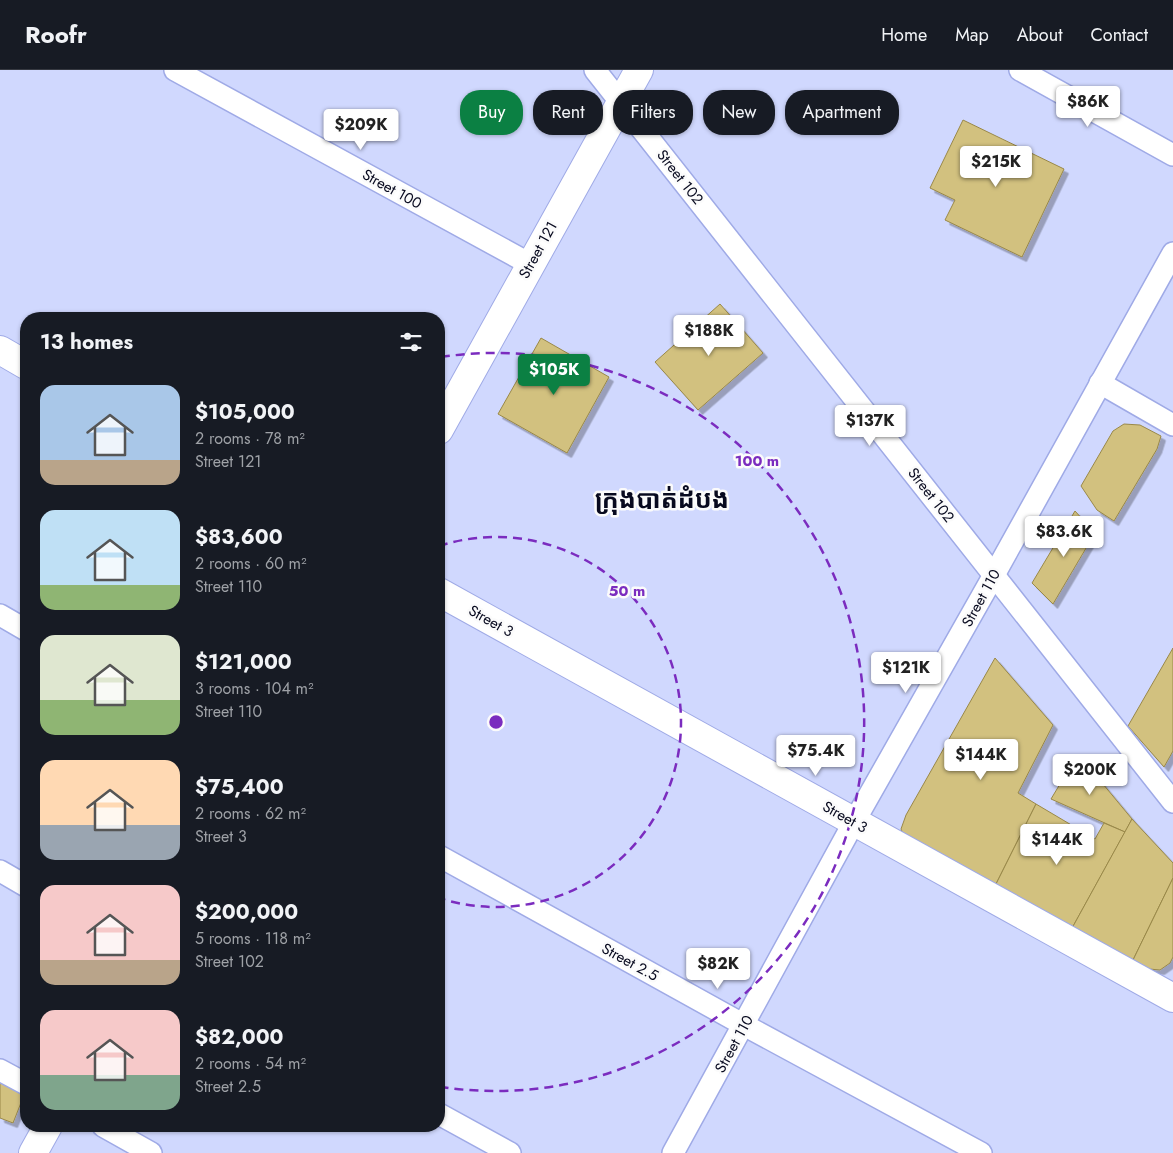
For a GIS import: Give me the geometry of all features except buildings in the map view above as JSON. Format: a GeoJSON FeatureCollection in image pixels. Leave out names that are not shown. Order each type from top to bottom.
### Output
{"type":"FeatureCollection","features":[{"type":"Feature","properties":{"kind":"street","name":"Street 100"},"geometry":{"type":"LineString","coordinates":[[175,70],[530,264]]}},
{"type":"Feature","properties":{"kind":"street","name":"Street 102"},"geometry":{"type":"LineString","coordinates":[[595,70],[613,92]]}},
{"type":"Feature","properties":{"kind":"street","name":"Street 121"},"geometry":{"type":"LineString","coordinates":[[628,90],[639,70]]}},
{"type":"Feature","properties":{"kind":"street"},"geometry":{"type":"LineString","coordinates":[[1020,70],[1173,155]]}},
{"type":"Feature","properties":{"kind":"street","name":"Street 121"},"geometry":{"type":"LineString","coordinates":[[445,419],[613,116]]}},
{"type":"Feature","properties":{"kind":"street","name":"Street 102"},"geometry":{"type":"LineString","coordinates":[[647,135],[1173,802]]}},
{"type":"Feature","properties":{"kind":"street","name":"Street 110"},"geometry":{"type":"LineString","coordinates":[[673,1153],[854,822],[1173,253]]}},
{"type":"Feature","properties":{"kind":"street"},"geometry":{"type":"LineString","coordinates":[[0,350],[20,361]]}},
{"type":"Feature","properties":{"kind":"street"},"geometry":{"type":"LineString","coordinates":[[1100,383],[1173,425]]}},
{"type":"Feature","properties":{"kind":"street","name":"Street 3"},"geometry":{"type":"LineString","coordinates":[[445,595],[854,822],[1171,992]]}},
{"type":"Feature","properties":{"kind":"street"},"geometry":{"type":"LineString","coordinates":[[0,615],[20,627]]}},
{"type":"Feature","properties":{"kind":"street","name":"Street 2.5"},"geometry":{"type":"LineString","coordinates":[[445,859],[744,1025],[981,1153]]}},
{"type":"Feature","properties":{"kind":"street"},"geometry":{"type":"LineString","coordinates":[[0,871],[20,883]]}},
{"type":"Feature","properties":{"kind":"street"},"geometry":{"type":"LineString","coordinates":[[0,1070],[20,1081]]}},
{"type":"Feature","properties":{"kind":"street"},"geometry":{"type":"LineString","coordinates":[[445,1117],[510,1153]]}},
{"type":"Feature","properties":{"kind":"street"},"geometry":{"type":"LineString","coordinates":[[33,1153],[45,1132]]}},
{"type":"Feature","properties":{"kind":"street"},"geometry":{"type":"LineString","coordinates":[[114,1132],[151,1153]]}},
{"type":"Feature","properties":{"kind":"district","name":"ក្រុងបាត់ដំបង"},"geometry":{"type":"Point","coordinates":[662,499]}}]}
